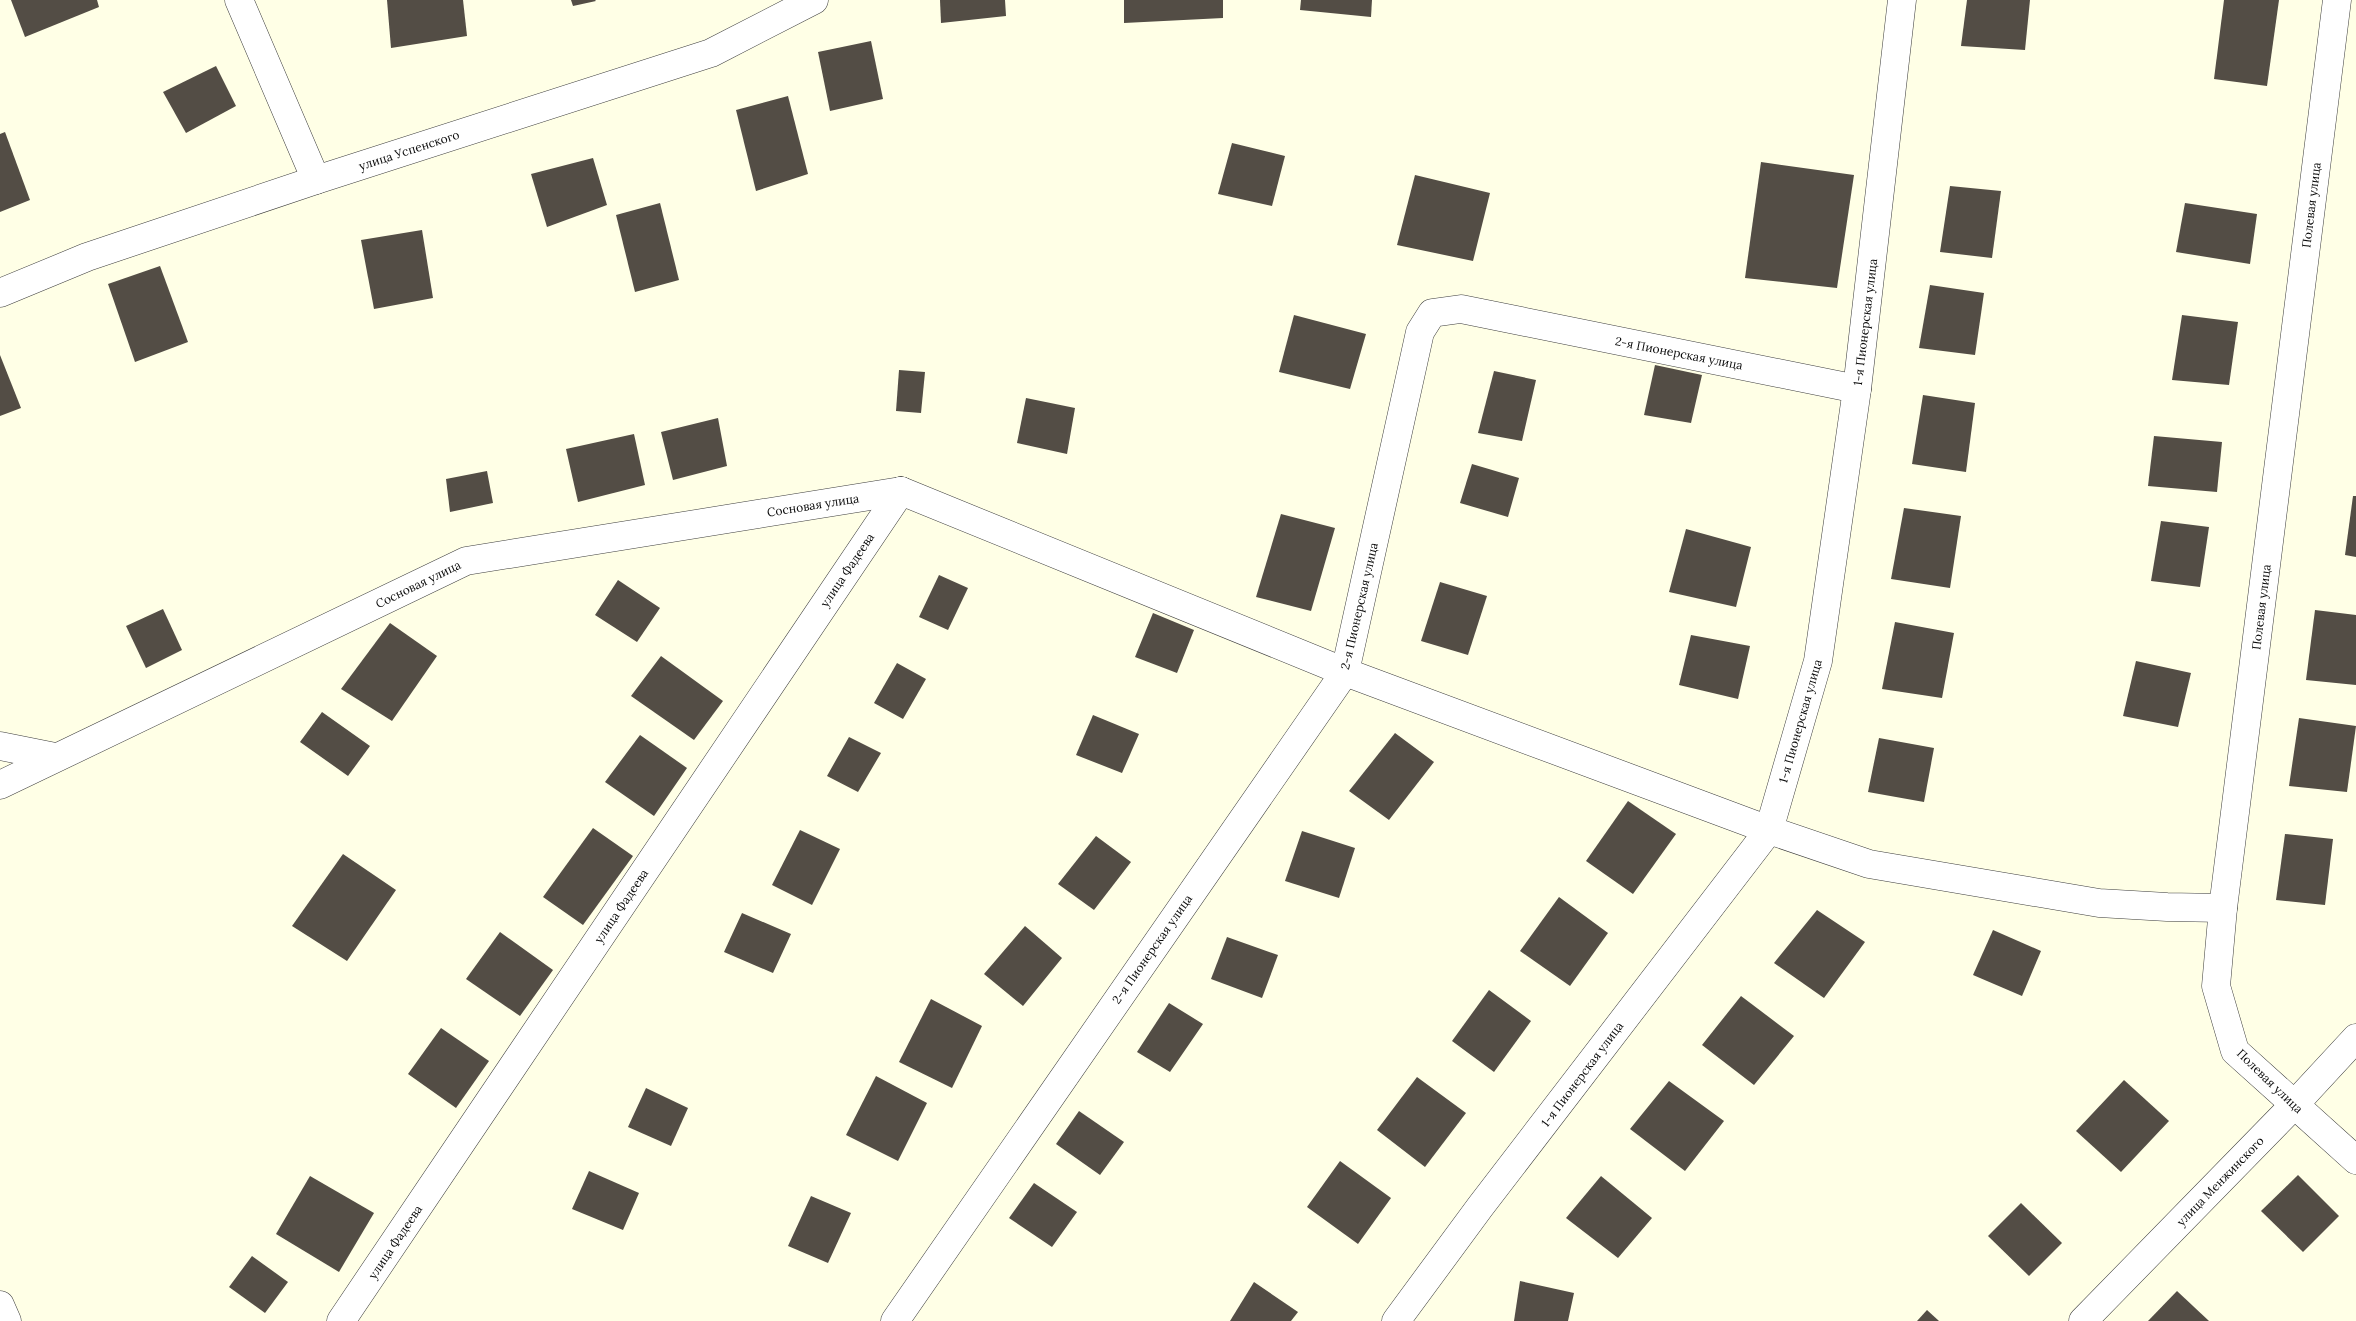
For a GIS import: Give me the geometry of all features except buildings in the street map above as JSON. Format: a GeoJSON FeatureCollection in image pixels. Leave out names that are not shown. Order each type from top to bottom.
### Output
{"type":"FeatureCollection","features":[{"type":"Feature","properties":{"kind":"street"},"geometry":{"type":"LineString","coordinates":[[239,0],[316,180]]}},
{"type":"Feature","properties":{"kind":"street","name":"улица Успенского"},"geometry":{"type":"LineString","coordinates":[[0,293],[87,257],[316,180],[711,53],[814,0]]}},
{"type":"Feature","properties":{"kind":"street","name":"1-я Пионерская улица"},"geometry":{"type":"LineString","coordinates":[[1396,1321],[1480,1207],[1769,830],[1818,661],[1857,389],[1902,0]]}},
{"type":"Feature","properties":{"kind":"street","name":"Полевая улица"},"geometry":{"type":"LineString","coordinates":[[2337,0],[2223,908],[2216,986],[2235,1051],[2356,1160]]}},
{"type":"Feature","properties":{"kind":"street","name":"2-я Пионерская улица"},"geometry":{"type":"LineString","coordinates":[[895,1321],[1345,672],[1420,332],[1432,314],[1461,309],[1857,389]]}},
{"type":"Feature","properties":{"kind":"street"},"geometry":{"type":"LineString","coordinates":[[900,490],[1345,672],[1769,830],[1869,864],[2099,903],[2168,908],[2223,908]]}},
{"type":"Feature","properties":{"kind":"street","name":"Сосновая улица"},"geometry":{"type":"LineString","coordinates":[[0,785],[466,561],[900,490]]}},
{"type":"Feature","properties":{"kind":"street","name":"улица Фадеева"},"geometry":{"type":"LineString","coordinates":[[341,1321],[900,490]]}},
{"type":"Feature","properties":{"kind":"street"},"geometry":{"type":"LineString","coordinates":[[0,746],[55,757]]}},
{"type":"Feature","properties":{"kind":"street","name":"улица Менжинского"},"geometry":{"type":"LineString","coordinates":[[2082,1321],[2294,1105],[2356,1038]]}},
{"type":"Feature","properties":{"kind":"street"},"geometry":{"type":"LineString","coordinates":[[0,1305],[7,1321]]}}]}
